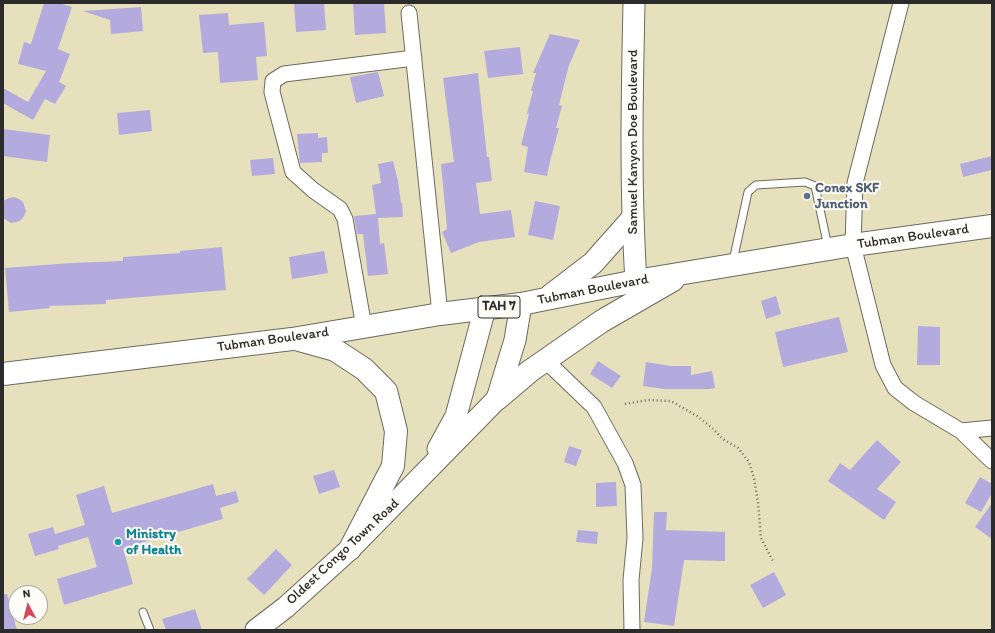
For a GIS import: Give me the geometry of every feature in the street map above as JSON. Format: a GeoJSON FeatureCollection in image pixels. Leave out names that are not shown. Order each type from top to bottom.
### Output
{"type":"FeatureCollection","features":[{"type":"Feature","properties":{"kind":"highway"},"geometry":{"type":"LineString","coordinates":[[545,300],[593,263],[632,219]]}},
{"type":"Feature","properties":{"kind":"highway","name":"Tubman Boulevard"},"geometry":{"type":"LineString","coordinates":[[3,374],[292,339],[440,314],[545,300],[636,281],[853,245],[992,226]]}},
{"type":"Feature","properties":{"kind":"highway"},"geometry":{"type":"LineString","coordinates":[[497,399],[530,371],[602,321],[684,273]]}},
{"type":"Feature","properties":{"kind":"highway"},"geometry":{"type":"LineString","coordinates":[[292,339],[335,350],[364,369],[386,391],[396,430],[393,466],[350,549]]}},
{"type":"Feature","properties":{"kind":"street","name":"Samuel Kanyon Doe Boulevard"},"geometry":{"type":"LineString","coordinates":[[634,3],[632,219],[636,281]]}},
{"type":"Feature","properties":{"kind":"street"},"geometry":{"type":"LineString","coordinates":[[901,3],[855,183],[853,245],[883,365],[895,388],[914,403],[961,430],[992,461]]}},
{"type":"Feature","properties":{"kind":"street"},"geometry":{"type":"LineString","coordinates":[[409,13],[440,314]]}},
{"type":"Feature","properties":{"kind":"street"},"geometry":{"type":"LineString","coordinates":[[364,327],[345,219],[340,209],[313,190],[293,172],[272,92],[273,81],[284,74],[414,58]]}},
{"type":"Feature","properties":{"kind":"street"},"geometry":{"type":"LineString","coordinates":[[497,399],[515,340],[521,304]]}},
{"type":"Feature","properties":{"kind":"street"},"geometry":{"type":"LineString","coordinates":[[426,471],[456,416],[485,308]]}},
{"type":"Feature","properties":{"kind":"street"},"geometry":{"type":"LineString","coordinates":[[545,360],[594,407],[624,463],[633,486],[635,538],[631,580],[632,630]]}},
{"type":"Feature","properties":{"kind":"street","name":"Oldest Congo Town Road"},"geometry":{"type":"LineString","coordinates":[[256,630],[286,607],[350,549],[497,399]]}},
{"type":"Feature","properties":{"kind":"street"},"geometry":{"type":"LineString","coordinates":[[961,430],[992,428]]}},
{"type":"Feature","properties":{"kind":"lane"},"geometry":{"type":"LineString","coordinates":[[732,266],[748,192],[756,185],[805,182],[816,186],[829,249]]}},
{"type":"Feature","properties":{"kind":"lane"},"geometry":{"type":"LineString","coordinates":[[143,612],[150,630]]}},
{"type":"Feature","properties":{"kind":"path"},"geometry":{"type":"LineString","coordinates":[[625,404],[648,400],[671,401],[697,416],[723,439],[738,448],[748,462],[754,478],[762,538],[773,561]]}},
{"type":"Feature","properties":{"kind":"building"},"geometry":{"type":"Polygon","coordinates":[[[44,3],[59,3],[72,7],[58,49],[70,54],[59,82],[66,86],[55,104],[45,99],[33,120],[3,103],[3,88],[28,102],[46,71],[18,64],[24,42],[31,44],[44,3]]]}},
{"type":"Feature","properties":{"kind":"building"},"geometry":{"type":"Polygon","coordinates":[[[294,3],[324,3],[326,30],[296,32],[294,3]]]}},
{"type":"Feature","properties":{"kind":"building"},"geometry":{"type":"Polygon","coordinates":[[[353,3],[384,3],[386,33],[355,35],[353,3]]]}},
{"type":"Feature","properties":{"kind":"building"},"geometry":{"type":"Polygon","coordinates":[[[141,7],[143,31],[111,34],[110,20],[83,11],[141,7]]]}},
{"type":"Feature","properties":{"kind":"building"},"geometry":{"type":"Polygon","coordinates":[[[228,13],[229,25],[264,22],[267,56],[256,57],[258,80],[220,83],[218,52],[203,53],[199,15],[228,13]]]}},
{"type":"Feature","properties":{"kind":"building"},"geometry":{"type":"Polygon","coordinates":[[[550,34],[580,40],[569,65],[559,105],[562,106],[556,128],[559,128],[547,176],[524,172],[528,147],[521,145],[529,114],[527,114],[536,73],[533,73],[550,34]]]}},
{"type":"Feature","properties":{"kind":"building"},"geometry":{"type":"Polygon","coordinates":[[[520,47],[523,74],[488,78],[484,51],[520,47]]]}},
{"type":"Feature","properties":{"kind":"building"},"geometry":{"type":"Polygon","coordinates":[[[378,72],[384,96],[356,103],[350,77],[378,72]]]}},
{"type":"Feature","properties":{"kind":"building"},"geometry":{"type":"Polygon","coordinates":[[[478,73],[487,157],[489,157],[492,181],[476,183],[480,214],[511,210],[515,237],[479,242],[451,253],[442,232],[447,229],[441,164],[454,162],[443,78],[478,73]]]}},
{"type":"Feature","properties":{"kind":"building"},"geometry":{"type":"Polygon","coordinates":[[[150,110],[152,131],[119,135],[117,113],[150,110]]]}},
{"type":"Feature","properties":{"kind":"building"},"geometry":{"type":"Polygon","coordinates":[[[3,129],[50,135],[47,162],[3,156],[3,129]]]}},
{"type":"Feature","properties":{"kind":"building"},"geometry":{"type":"Polygon","coordinates":[[[318,133],[318,138],[327,137],[328,153],[322,153],[322,162],[300,163],[297,134],[318,133]]]}},
{"type":"Feature","properties":{"kind":"building"},"geometry":{"type":"Polygon","coordinates":[[[992,156],[992,170],[963,177],[960,164],[992,156]]]}},
{"type":"Feature","properties":{"kind":"building"},"geometry":{"type":"Polygon","coordinates":[[[273,158],[275,174],[252,176],[250,160],[273,158]]]}},
{"type":"Feature","properties":{"kind":"building"},"geometry":{"type":"Polygon","coordinates":[[[393,161],[402,203],[403,217],[378,218],[380,244],[384,243],[388,274],[368,276],[363,234],[357,234],[354,216],[376,214],[372,185],[381,183],[378,164],[393,161]]]}},
{"type":"Feature","properties":{"kind":"building"},"geometry":{"type":"Polygon","coordinates":[[[14,197],[23,202],[26,211],[21,220],[11,223],[3,218],[3,201],[14,197]]]}},
{"type":"Feature","properties":{"kind":"building"},"geometry":{"type":"Polygon","coordinates":[[[535,201],[560,206],[553,240],[528,235],[535,201]]]}},
{"type":"Feature","properties":{"kind":"building"},"geometry":{"type":"Polygon","coordinates":[[[222,247],[226,290],[106,300],[106,304],[49,306],[50,308],[9,312],[5,268],[123,261],[123,257],[180,253],[180,251],[222,247]]]}},
{"type":"Feature","properties":{"kind":"building"},"geometry":{"type":"Polygon","coordinates":[[[324,251],[328,273],[292,279],[289,257],[324,251]]]}},
{"type":"Feature","properties":{"kind":"building"},"geometry":{"type":"Polygon","coordinates":[[[776,296],[781,314],[766,319],[761,301],[776,296]]]}},
{"type":"Feature","properties":{"kind":"building"},"geometry":{"type":"Polygon","coordinates":[[[839,317],[848,352],[783,367],[775,332],[839,317]]]}},
{"type":"Feature","properties":{"kind":"building"},"geometry":{"type":"Polygon","coordinates":[[[918,326],[940,327],[940,365],[917,365],[918,326]]]}},
{"type":"Feature","properties":{"kind":"building"},"geometry":{"type":"Polygon","coordinates":[[[598,361],[621,376],[612,388],[590,374],[598,361]]]}},
{"type":"Feature","properties":{"kind":"building"},"geometry":{"type":"Polygon","coordinates":[[[646,362],[671,366],[691,366],[691,375],[712,371],[715,388],[664,389],[643,386],[646,362]]]}},
{"type":"Feature","properties":{"kind":"building"},"geometry":{"type":"Polygon","coordinates":[[[877,440],[901,462],[877,489],[896,502],[884,520],[828,481],[840,463],[850,470],[877,440]]]}},
{"type":"Feature","properties":{"kind":"building"},"geometry":{"type":"Polygon","coordinates":[[[569,446],[582,450],[576,466],[564,462],[569,446]]]}},
{"type":"Feature","properties":{"kind":"building"},"geometry":{"type":"Polygon","coordinates":[[[334,470],[340,487],[319,494],[313,476],[334,470]]]}},
{"type":"Feature","properties":{"kind":"building"},"geometry":{"type":"Polygon","coordinates":[[[980,477],[992,484],[992,493],[981,512],[965,503],[980,477]]]}},
{"type":"Feature","properties":{"kind":"building"},"geometry":{"type":"Polygon","coordinates":[[[616,482],[617,506],[596,507],[596,483],[616,482]]]}},
{"type":"Feature","properties":{"kind":"building","name":"Ministry of Health"},"geometry":{"type":"Polygon","coordinates":[[[213,484],[216,496],[236,491],[239,502],[220,508],[223,519],[123,548],[133,584],[64,605],[57,579],[97,567],[88,537],[58,546],[59,549],[35,556],[28,534],[53,527],[55,534],[85,525],[76,495],[104,486],[112,513],[213,484]]]}},
{"type":"Feature","properties":{"kind":"building"},"geometry":{"type":"Polygon","coordinates":[[[992,503],[992,539],[975,527],[992,503]]]}},
{"type":"Feature","properties":{"kind":"building"},"geometry":{"type":"Polygon","coordinates":[[[654,512],[667,512],[666,530],[725,532],[725,561],[684,560],[674,626],[644,622],[652,568],[654,512]]]}},
{"type":"Feature","properties":{"kind":"building"},"geometry":{"type":"Polygon","coordinates":[[[578,530],[598,532],[597,544],[576,542],[578,530]]]}},
{"type":"Feature","properties":{"kind":"building"},"geometry":{"type":"Polygon","coordinates":[[[276,549],[292,565],[264,595],[247,579],[276,549]]]}},
{"type":"Feature","properties":{"kind":"building"},"geometry":{"type":"Polygon","coordinates":[[[774,572],[786,595],[763,608],[750,585],[774,572]]]}},
{"type":"Feature","properties":{"kind":"building"},"geometry":{"type":"Polygon","coordinates":[[[3,594],[7,594],[8,625],[16,625],[17,630],[3,630],[3,594]]]}},
{"type":"Feature","properties":{"kind":"building"},"geometry":{"type":"Polygon","coordinates":[[[195,609],[202,630],[166,630],[162,619],[195,609]]]}},
{"type":"Feature","properties":{"kind":"place","name":"Conex SKF Junction"},"geometry":{"type":"Point","coordinates":[807,196]}},
{"type":"Feature","properties":{"kind":"place","name":"Ministry of Health"},"geometry":{"type":"Point","coordinates":[118,542]}}]}
